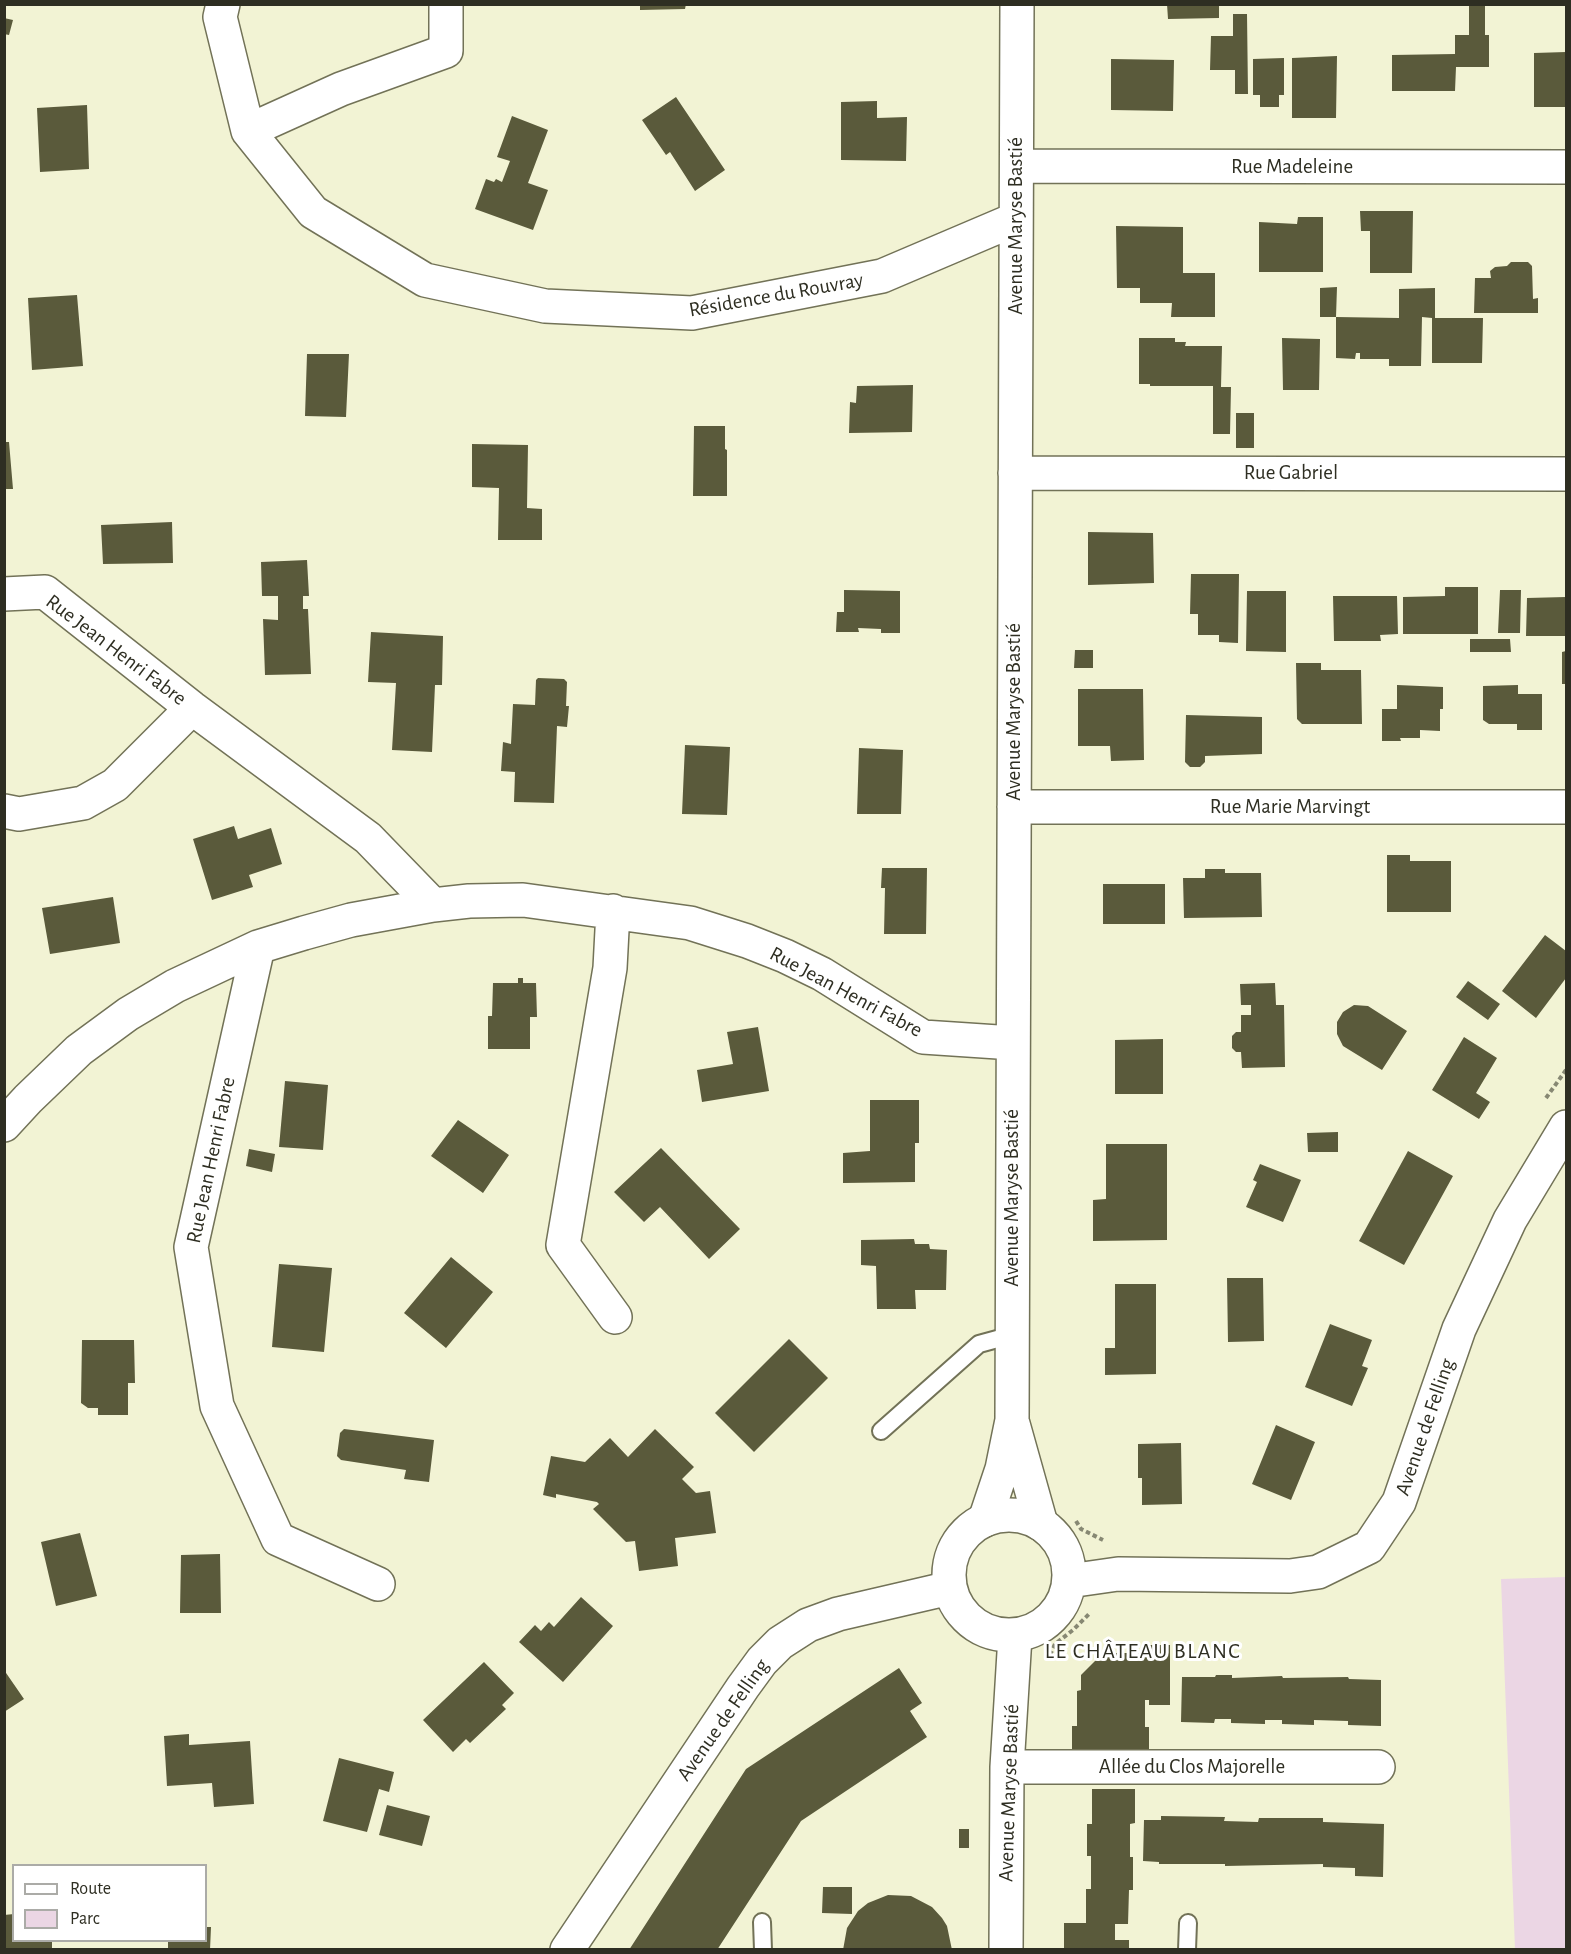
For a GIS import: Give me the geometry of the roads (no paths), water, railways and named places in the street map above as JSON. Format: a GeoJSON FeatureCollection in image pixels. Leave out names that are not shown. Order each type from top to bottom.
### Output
{"type":"FeatureCollection","features":[{"type":"Feature","properties":{"kind":"street","name":"Résidence du Rouvray"},"geometry":{"type":"LineString","coordinates":[[223,4],[220,17],[248,132],[313,212],[425,280],[545,306],[692,314],[882,276],[1016,219]]}},
{"type":"Feature","properties":{"kind":"street"},"geometry":{"type":"LineString","coordinates":[[248,132],[341,89],[446,51],[446,4]]}},
{"type":"Feature","properties":{"kind":"street","name":"Avenue Maryse Bastié"},"geometry":{"type":"LineString","coordinates":[[985,1520],[1002,1469],[1012,1420],[1017,4]]}},
{"type":"Feature","properties":{"kind":"street","name":"Rue Madeleine"},"geometry":{"type":"LineString","coordinates":[[1017,166],[1566,167]]}},
{"type":"Feature","properties":{"kind":"street","name":"Rue Gabriel"},"geometry":{"type":"LineString","coordinates":[[1015,473],[1566,474]]}},
{"type":"Feature","properties":{"kind":"street","name":"Rue Jean Henri Fabre"},"geometry":{"type":"LineString","coordinates":[[4,594],[45,592],[192,708],[368,838],[433,905]]}},
{"type":"Feature","properties":{"kind":"street","name":"Rue Jean Henri Fabre"},"geometry":{"type":"LineString","coordinates":[[4,810],[19,814],[84,803],[115,785],[192,708]]}},
{"type":"Feature","properties":{"kind":"street","name":"Rue Marie Marvingt"},"geometry":{"type":"LineString","coordinates":[[1014,807],[1566,807]]}},
{"type":"Feature","properties":{"kind":"street","name":"Rue Jean Henri Fabre"},"geometry":{"type":"LineString","coordinates":[[4,1125],[79,1050],[128,1014],[175,986],[258,947],[351,920],[433,905],[523,900],[690,923],[747,941],[822,974],[924,1037],[1012,1043]]}},
{"type":"Feature","properties":{"kind":"street"},"geometry":{"type":"LineString","coordinates":[[613,911],[610,968],[563,1245],[615,1317]]}},
{"type":"Feature","properties":{"kind":"street","name":"Rue Jean Henri Fabre"},"geometry":{"type":"LineString","coordinates":[[258,947],[191,1247],[217,1406],[278,1539],[378,1584]]}},
{"type":"Feature","properties":{"kind":"street","name":"Avenue de Felling"},"geometry":{"type":"LineString","coordinates":[[1069,1581],[1118,1574],[1290,1576],[1318,1572],[1369,1547],[1399,1502],[1459,1329],[1510,1220],[1566,1128]]}},
{"type":"Feature","properties":{"kind":"street","name":"Avenue Maryse Bastié"},"geometry":{"type":"LineString","coordinates":[[1012,1420],[1055,1519]]}},
{"type":"Feature","properties":{"kind":"street"},"geometry":{"type":"LineString","coordinates":[[1011,1514],[1030,1518],[1055,1519],[1047,1528],[1061,1542],[1068,1561],[1069,1581],[1066,1597],[1058,1611],[1047,1622],[1015,1636],[981,1628],[966,1617],[956,1602],[948,1576],[954,1550],[964,1535],[993,1516],[1011,1514]]}},
{"type":"Feature","properties":{"kind":"street","name":"Avenue de Felling"},"geometry":{"type":"LineString","coordinates":[[567,1950],[743,1687],[762,1661],[780,1643],[808,1625],[838,1614],[950,1588]]}},
{"type":"Feature","properties":{"kind":"street","name":"Avenue Maryse Bastié"},"geometry":{"type":"LineString","coordinates":[[1006,1950],[1007,1767],[1015,1636]]}},
{"type":"Feature","properties":{"kind":"street","name":"Allée du Clos Majorelle"},"geometry":{"type":"LineString","coordinates":[[1007,1767],[1378,1767]]}},
{"type":"Feature","properties":{"kind":"lane"},"geometry":{"type":"LineString","coordinates":[[881,1431],[980,1344],[1012,1335]]}},
{"type":"Feature","properties":{"kind":"lane"},"geometry":{"type":"LineString","coordinates":[[762,1922],[763,1950]]}},
{"type":"Feature","properties":{"kind":"lane"},"geometry":{"type":"LineString","coordinates":[[1187,1950],[1188,1923]]}},
{"type":"Feature","properties":{"kind":"district","name":"LE CHÂTEAU BLANC"},"geometry":{"type":"Point","coordinates":[1143,1651]}}]}
